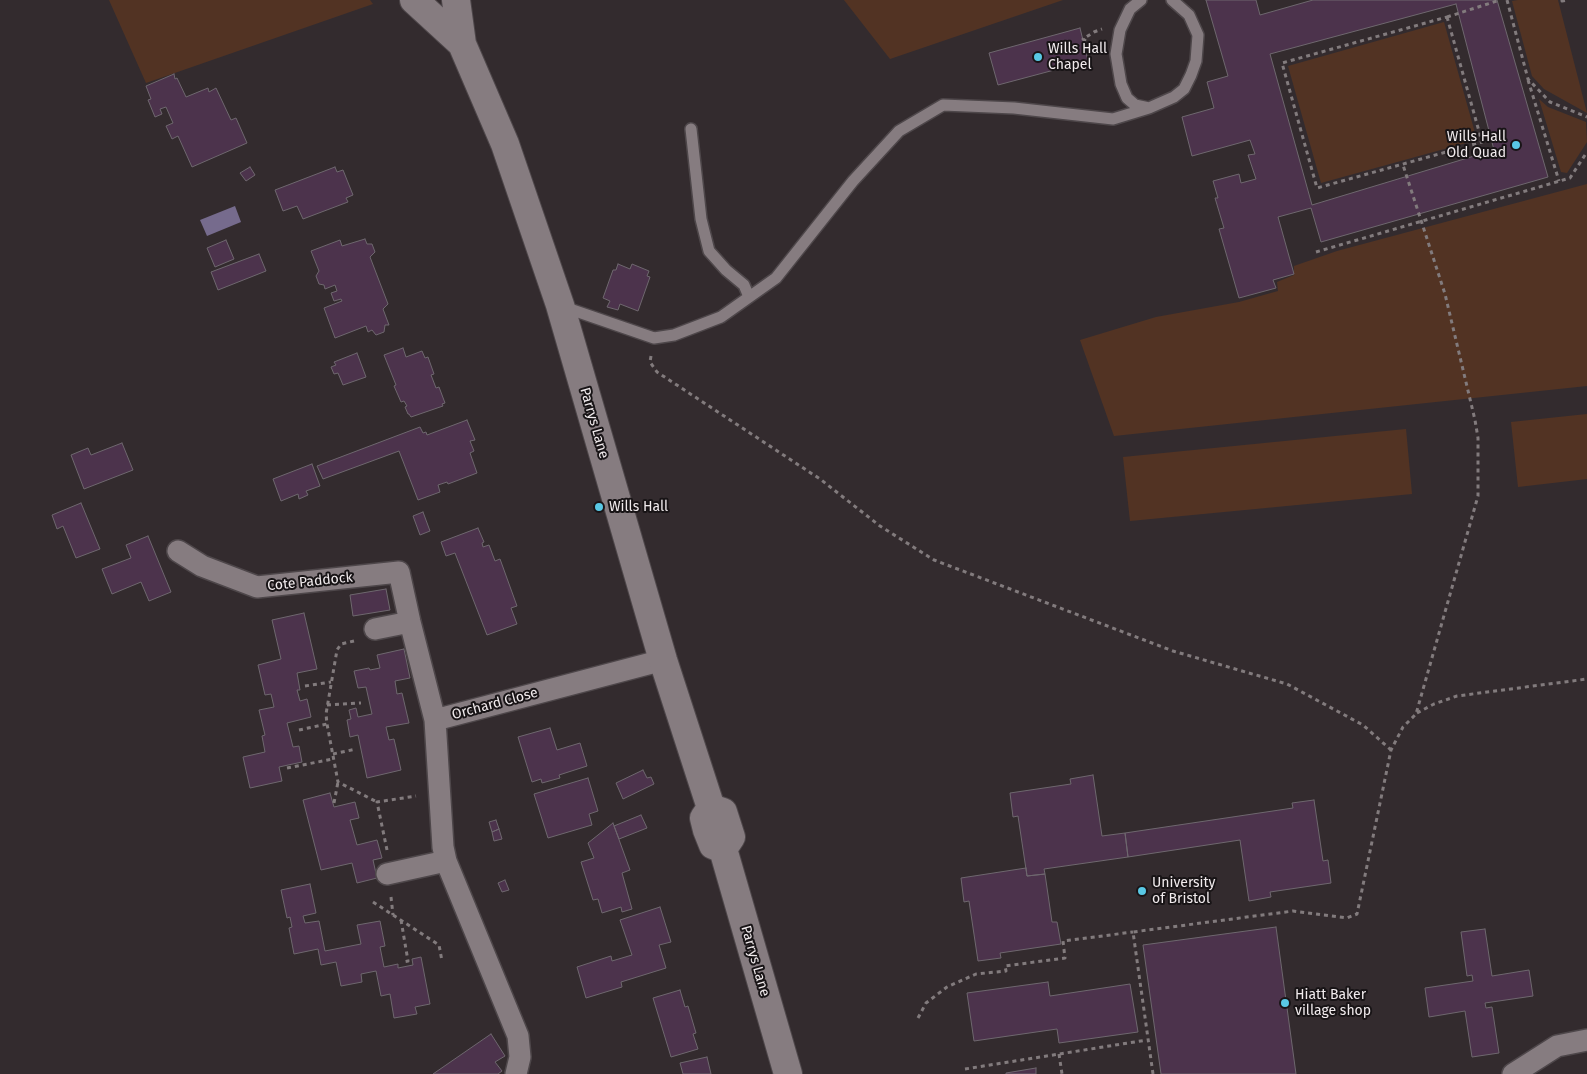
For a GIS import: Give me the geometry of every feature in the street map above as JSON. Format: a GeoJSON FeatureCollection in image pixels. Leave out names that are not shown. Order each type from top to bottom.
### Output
{"type":"FeatureCollection","features":[{"type":"Feature","properties":{"kind":"main road","name":"Parrys Lane"},"geometry":{"type":"LineString","coordinates":[[414,0],[462,44]]}},
{"type":"Feature","properties":{"kind":"main road","name":"Parrys Lane"},"geometry":{"type":"LineString","coordinates":[[456,0],[462,44],[504,144],[560,306],[664,660],[711,808],[723,812],[732,837],[723,849],[788,1074]]}},
{"type":"Feature","properties":{"kind":"street","name":"Cote Paddock"},"geometry":{"type":"LineString","coordinates":[[178,551],[202,566],[257,587],[399,572],[435,720]]}},
{"type":"Feature","properties":{"kind":"street"},"geometry":{"type":"LineString","coordinates":[[375,629],[410,622]]}},
{"type":"Feature","properties":{"kind":"street","name":"Orchard Close"},"geometry":{"type":"LineString","coordinates":[[516,1074],[520,1057],[518,1036],[446,861],[443,847],[435,720],[664,660]]}},
{"type":"Feature","properties":{"kind":"street"},"geometry":{"type":"LineString","coordinates":[[387,874],[446,861]]}},
{"type":"Feature","properties":{"kind":"street"},"geometry":{"type":"LineString","coordinates":[[1513,1074],[1556,1046],[1587,1040]]}},
{"type":"Feature","properties":{"kind":"lane"},"geometry":{"type":"LineString","coordinates":[[1141,0],[1130,9],[1120,30],[1116,54],[1121,84],[1127,98],[1135,106],[1149,108]]}},
{"type":"Feature","properties":{"kind":"lane"},"geometry":{"type":"LineString","coordinates":[[560,306],[654,338],[674,334],[721,317],[776,278],[853,181],[899,130],[943,104],[1014,108],[1113,119],[1149,108],[1174,97],[1184,89],[1191,76],[1196,61],[1198,35],[1189,15],[1172,0]]}},
{"type":"Feature","properties":{"kind":"lane"},"geometry":{"type":"LineString","coordinates":[[691,129],[701,219],[709,251],[726,270],[744,285],[749,297]]}},
{"type":"Feature","properties":{"kind":"path"},"geometry":{"type":"LineString","coordinates":[[1447,17],[1482,142],[1317,188],[1282,63],[1447,17],[1500,0]]}},
{"type":"Feature","properties":{"kind":"path"},"geometry":{"type":"LineString","coordinates":[[1507,0],[1528,79],[1559,181]]}},
{"type":"Feature","properties":{"kind":"path"},"geometry":{"type":"LineString","coordinates":[[1562,0],[1567,0]]}},
{"type":"Feature","properties":{"kind":"path"},"geometry":{"type":"LineString","coordinates":[[1528,79],[1550,102],[1587,118]]}},
{"type":"Feature","properties":{"kind":"path"},"geometry":{"type":"LineString","coordinates":[[1316,252],[1570,178],[1587,152]]}},
{"type":"Feature","properties":{"kind":"path"},"geometry":{"type":"LineString","coordinates":[[1403,165],[1445,294],[1478,438],[1478,496],[1416,714]]}},
{"type":"Feature","properties":{"kind":"path"},"geometry":{"type":"LineString","coordinates":[[654,338],[650,362],[657,372],[804,468],[880,526],[934,560],[1173,651],[1287,684],[1363,725],[1391,750]]}},
{"type":"Feature","properties":{"kind":"path"},"geometry":{"type":"LineString","coordinates":[[334,803],[338,782],[326,714],[337,650],[341,644],[377,636],[375,629]]}},
{"type":"Feature","properties":{"kind":"path"},"geometry":{"type":"LineString","coordinates":[[918,1018],[926,1003],[947,987],[976,974],[1006,972],[1004,966],[1065,958],[1063,941],[1293,911],[1347,918],[1357,914],[1391,750],[1403,726],[1416,714],[1434,704],[1457,696],[1587,679]]}},
{"type":"Feature","properties":{"kind":"path"},"geometry":{"type":"LineString","coordinates":[[305,686],[331,682]]}},
{"type":"Feature","properties":{"kind":"path"},"geometry":{"type":"LineString","coordinates":[[327,705],[360,703]]}},
{"type":"Feature","properties":{"kind":"path"},"geometry":{"type":"LineString","coordinates":[[298,730],[327,724]]}},
{"type":"Feature","properties":{"kind":"path"},"geometry":{"type":"LineString","coordinates":[[333,754],[356,749]]}},
{"type":"Feature","properties":{"kind":"path"},"geometry":{"type":"LineString","coordinates":[[287,768],[334,759]]}},
{"type":"Feature","properties":{"kind":"path"},"geometry":{"type":"LineString","coordinates":[[338,782],[377,802],[439,792]]}},
{"type":"Feature","properties":{"kind":"path"},"geometry":{"type":"LineString","coordinates":[[377,802],[389,860],[384,861],[393,915]]}},
{"type":"Feature","properties":{"kind":"path"},"geometry":{"type":"LineString","coordinates":[[373,902],[439,945],[442,961]]}},
{"type":"Feature","properties":{"kind":"path"},"geometry":{"type":"LineString","coordinates":[[400,920],[408,961],[402,962]]}},
{"type":"Feature","properties":{"kind":"path"},"geometry":{"type":"LineString","coordinates":[[1132,932],[1153,1074]]}},
{"type":"Feature","properties":{"kind":"path"},"geometry":{"type":"LineString","coordinates":[[965,1069],[1147,1040]]}},
{"type":"Feature","properties":{"kind":"path"},"geometry":{"type":"LineString","coordinates":[[1059,1054],[1062,1074]]}},
{"type":"Feature","properties":{"kind":"shaded area"},"geometry":{"type":"Polygon","coordinates":[[[109,0],[370,0],[373,4],[146,83],[109,0]]]}},
{"type":"Feature","properties":{"kind":"shaded area"},"geometry":{"type":"Polygon","coordinates":[[[844,0],[1063,0],[890,59],[844,0]]]}},
{"type":"Feature","properties":{"kind":"shaded area"},"geometry":{"type":"Polygon","coordinates":[[[1558,0],[1587,113],[1544,89],[1532,76],[1512,1],[1558,0]]]}},
{"type":"Feature","properties":{"kind":"shaded area"},"geometry":{"type":"Polygon","coordinates":[[[1444,22],[1477,140],[1321,183],[1288,66],[1444,22]]]}},
{"type":"Feature","properties":{"kind":"shaded area"},"geometry":{"type":"Polygon","coordinates":[[[1539,99],[1548,107],[1586,122],[1587,142],[1567,173],[1561,172],[1539,99]]]}},
{"type":"Feature","properties":{"kind":"shaded area"},"geometry":{"type":"Polygon","coordinates":[[[1587,184],[1587,386],[1114,436],[1080,340],[1156,317],[1239,302],[1278,291],[1277,282],[1294,275],[1294,266],[1337,251],[1587,184]]]}},
{"type":"Feature","properties":{"kind":"shaded area"},"geometry":{"type":"Polygon","coordinates":[[[235,206],[241,222],[207,236],[200,220],[235,206]]]}},
{"type":"Feature","properties":{"kind":"shaded area"},"geometry":{"type":"Polygon","coordinates":[[[1587,414],[1587,479],[1518,487],[1511,422],[1587,414]]]}},
{"type":"Feature","properties":{"kind":"shaded area"},"geometry":{"type":"Polygon","coordinates":[[[1406,429],[1412,494],[1130,521],[1123,457],[1406,429]]]}},
{"type":"Feature","properties":{"kind":"building","name":"Wills Hall Old Quad"},"geometry":{"type":"Polygon","coordinates":[[[1206,0],[1256,0],[1260,15],[1313,0],[1497,0],[1548,177],[1321,242],[1311,208],[1278,217],[1294,274],[1273,280],[1276,288],[1239,298],[1219,229],[1224,228],[1215,198],[1218,198],[1213,181],[1239,174],[1241,183],[1256,179],[1248,155],[1255,154],[1250,140],[1192,156],[1182,117],[1214,108],[1207,82],[1228,76],[1206,0]],[[1456,4],[1270,54],[1312,205],[1494,150],[1456,4]]]}},
{"type":"Feature","properties":{"kind":"building","name":"Wills Hall Chapel"},"geometry":{"type":"Polygon","coordinates":[[[1080,28],[1088,61],[998,85],[989,53],[1080,28]]]}},
{"type":"Feature","properties":{"kind":"building"},"geometry":{"type":"Polygon","coordinates":[[[174,74],[186,97],[208,88],[209,92],[216,88],[231,120],[236,118],[247,143],[192,167],[178,136],[172,139],[166,126],[173,123],[166,107],[160,109],[162,114],[155,117],[148,100],[151,99],[146,86],[174,74]]]}},
{"type":"Feature","properties":{"kind":"building"},"geometry":{"type":"Polygon","coordinates":[[[250,167],[255,175],[246,181],[240,173],[250,167]]]}},
{"type":"Feature","properties":{"kind":"building"},"geometry":{"type":"Polygon","coordinates":[[[335,167],[337,172],[343,170],[353,195],[346,198],[348,202],[303,219],[297,206],[283,211],[275,190],[335,167]]]}},
{"type":"Feature","properties":{"kind":"building"},"geometry":{"type":"Polygon","coordinates":[[[365,239],[367,244],[372,244],[375,252],[370,257],[388,304],[383,309],[389,325],[385,325],[384,332],[376,335],[372,330],[368,332],[366,326],[335,338],[324,308],[342,301],[341,299],[334,301],[331,293],[337,291],[335,285],[325,289],[324,285],[319,284],[316,276],[319,271],[311,251],[340,240],[342,246],[365,239]]]}},
{"type":"Feature","properties":{"kind":"building"},"geometry":{"type":"Polygon","coordinates":[[[226,240],[234,259],[215,267],[207,248],[226,240]]]}},
{"type":"Feature","properties":{"kind":"building"},"geometry":{"type":"Polygon","coordinates":[[[259,254],[266,271],[218,290],[211,272],[259,254]]]}},
{"type":"Feature","properties":{"kind":"building"},"geometry":{"type":"Polygon","coordinates":[[[618,264],[630,269],[632,264],[649,271],[647,276],[650,277],[638,311],[620,304],[618,310],[607,307],[610,301],[603,298],[613,270],[616,270],[618,264]]]}},
{"type":"Feature","properties":{"kind":"building"},"geometry":{"type":"Polygon","coordinates":[[[403,348],[406,357],[422,351],[425,358],[428,357],[434,374],[431,375],[436,388],[439,387],[445,403],[442,404],[443,406],[411,417],[408,414],[405,407],[407,406],[404,401],[401,402],[394,386],[396,385],[384,355],[403,348]]]}},
{"type":"Feature","properties":{"kind":"building"},"geometry":{"type":"Polygon","coordinates":[[[357,353],[366,377],[343,385],[338,373],[334,374],[331,367],[336,365],[334,362],[357,353]]]}},
{"type":"Feature","properties":{"kind":"building"},"geometry":{"type":"Polygon","coordinates":[[[467,420],[475,440],[470,441],[474,451],[470,453],[477,473],[448,484],[447,482],[438,485],[440,492],[418,500],[399,451],[323,479],[317,466],[420,427],[423,433],[426,432],[427,435],[467,420]]]}},
{"type":"Feature","properties":{"kind":"building"},"geometry":{"type":"Polygon","coordinates":[[[122,443],[133,470],[84,489],[71,455],[88,448],[91,455],[122,443]]]}},
{"type":"Feature","properties":{"kind":"building"},"geometry":{"type":"Polygon","coordinates":[[[312,464],[320,486],[306,491],[308,495],[299,499],[298,494],[281,501],[273,479],[312,464]]]}},
{"type":"Feature","properties":{"kind":"building"},"geometry":{"type":"Polygon","coordinates":[[[81,503],[100,549],[76,558],[63,526],[57,529],[52,515],[81,503]]]}},
{"type":"Feature","properties":{"kind":"building"},"geometry":{"type":"Polygon","coordinates":[[[423,512],[430,531],[420,535],[413,516],[423,512]]]}},
{"type":"Feature","properties":{"kind":"building"},"geometry":{"type":"Polygon","coordinates":[[[478,528],[484,542],[482,543],[483,547],[489,545],[495,561],[500,559],[517,606],[511,608],[517,624],[487,635],[455,553],[446,556],[441,542],[478,528]]]}},
{"type":"Feature","properties":{"kind":"building"},"geometry":{"type":"Polygon","coordinates":[[[148,536],[171,592],[149,601],[141,582],[112,594],[102,569],[131,558],[126,545],[148,536]]]}},
{"type":"Feature","properties":{"kind":"building"},"geometry":{"type":"Polygon","coordinates":[[[386,589],[390,610],[353,616],[350,595],[386,589]]]}},
{"type":"Feature","properties":{"kind":"building"},"geometry":{"type":"Polygon","coordinates":[[[304,613],[317,669],[297,673],[300,690],[297,690],[300,701],[307,699],[311,717],[287,723],[293,747],[299,746],[302,762],[279,767],[282,781],[250,788],[243,757],[265,752],[262,736],[265,735],[259,710],[274,707],[271,694],[265,695],[258,665],[281,659],[272,620],[304,613]]]}},
{"type":"Feature","properties":{"kind":"building"},"geometry":{"type":"Polygon","coordinates":[[[404,649],[410,678],[395,681],[397,694],[402,693],[409,723],[386,727],[389,740],[394,739],[401,770],[367,778],[358,735],[350,737],[347,720],[351,719],[349,710],[356,708],[358,717],[372,714],[366,687],[358,688],[354,671],[380,668],[377,655],[404,649]]]}},
{"type":"Feature","properties":{"kind":"building"},"geometry":{"type":"Polygon","coordinates":[[[550,728],[557,750],[580,743],[587,766],[559,775],[560,778],[542,783],[541,779],[532,782],[518,737],[550,728]]]}},
{"type":"Feature","properties":{"kind":"building"},"geometry":{"type":"Polygon","coordinates":[[[643,770],[647,778],[651,777],[654,784],[623,799],[616,783],[643,770]]]}},
{"type":"Feature","properties":{"kind":"building"},"geometry":{"type":"Polygon","coordinates":[[[1093,775],[1102,836],[1125,833],[1128,857],[1044,869],[1045,874],[1027,876],[1018,816],[1013,817],[1010,793],[1071,784],[1070,779],[1093,775]]]}},
{"type":"Feature","properties":{"kind":"building"},"geometry":{"type":"Polygon","coordinates":[[[588,778],[598,811],[589,814],[592,825],[548,838],[534,794],[588,778]]]}},
{"type":"Feature","properties":{"kind":"building"},"geometry":{"type":"Polygon","coordinates":[[[330,793],[334,807],[355,802],[359,818],[350,820],[357,845],[377,840],[382,858],[373,860],[377,878],[357,883],[352,863],[321,870],[303,800],[330,793]]]}},
{"type":"Feature","properties":{"kind":"building"},"geometry":{"type":"Polygon","coordinates":[[[1314,800],[1323,861],[1328,860],[1331,883],[1270,892],[1271,897],[1249,901],[1240,840],[1128,857],[1125,833],[1293,808],[1292,803],[1314,800]]]}},
{"type":"Feature","properties":{"kind":"building"},"geometry":{"type":"Polygon","coordinates":[[[641,815],[647,828],[619,839],[614,826],[641,815]]]}},
{"type":"Feature","properties":{"kind":"building"},"geometry":{"type":"Polygon","coordinates":[[[496,820],[499,829],[492,832],[489,822],[496,820]]]}},
{"type":"Feature","properties":{"kind":"building"},"geometry":{"type":"Polygon","coordinates":[[[613,823],[630,870],[622,873],[632,909],[622,912],[621,907],[602,913],[598,899],[593,900],[581,862],[594,858],[588,843],[613,823]]]}},
{"type":"Feature","properties":{"kind":"building"},"geometry":{"type":"Polygon","coordinates":[[[499,829],[502,839],[494,841],[492,832],[499,829]]]}},
{"type":"Feature","properties":{"kind":"building"},"geometry":{"type":"Polygon","coordinates":[[[1026,868],[1027,876],[1045,874],[1052,922],[1057,922],[1061,944],[1000,953],[1001,958],[978,961],[969,901],[964,902],[961,878],[1026,868]]]}},
{"type":"Feature","properties":{"kind":"building"},"geometry":{"type":"Polygon","coordinates":[[[505,880],[509,890],[502,892],[498,883],[505,880]]]}},
{"type":"Feature","properties":{"kind":"building"},"geometry":{"type":"Polygon","coordinates":[[[310,884],[316,913],[303,916],[305,923],[319,921],[325,951],[361,944],[357,925],[380,921],[385,946],[380,947],[384,967],[398,964],[398,968],[413,965],[412,959],[421,957],[430,1004],[415,1007],[417,1014],[394,1018],[390,994],[381,996],[376,971],[361,974],[362,982],[341,986],[336,962],[321,965],[318,949],[294,954],[289,928],[292,927],[290,917],[287,918],[281,890],[310,884]]]}},
{"type":"Feature","properties":{"kind":"building"},"geometry":{"type":"Polygon","coordinates":[[[660,907],[671,942],[659,945],[666,968],[621,982],[622,987],[586,998],[577,967],[611,956],[612,961],[632,955],[620,920],[660,907]]]}},
{"type":"Feature","properties":{"kind":"building"},"geometry":{"type":"Polygon","coordinates":[[[1276,927],[1296,1074],[1161,1074],[1143,945],[1276,927]]]}},
{"type":"Feature","properties":{"kind":"building"},"geometry":{"type":"Polygon","coordinates":[[[1485,929],[1492,976],[1529,970],[1533,996],[1485,1003],[1486,1008],[1492,1007],[1499,1053],[1472,1057],[1465,1011],[1429,1017],[1425,988],[1473,981],[1472,975],[1467,976],[1461,932],[1485,929]]]}},
{"type":"Feature","properties":{"kind":"building"},"geometry":{"type":"Polygon","coordinates":[[[1048,982],[1050,996],[1130,984],[1138,1032],[1059,1043],[1057,1029],[974,1041],[967,993],[1048,982]]]}},
{"type":"Feature","properties":{"kind":"building"},"geometry":{"type":"Polygon","coordinates":[[[680,990],[685,1007],[688,1006],[696,1033],[693,1034],[698,1049],[671,1057],[653,998],[680,990]]]}},
{"type":"Feature","properties":{"kind":"building"},"geometry":{"type":"Polygon","coordinates":[[[491,1034],[505,1056],[495,1062],[502,1071],[498,1074],[433,1074],[491,1034]]]}},
{"type":"Feature","properties":{"kind":"building"},"geometry":{"type":"Polygon","coordinates":[[[707,1057],[711,1074],[683,1074],[680,1063],[707,1057]]]}},
{"type":"Feature","properties":{"kind":"building"},"geometry":{"type":"Polygon","coordinates":[[[1036,1068],[1036,1074],[1006,1074],[1006,1073],[1036,1068]]]}},
{"type":"Feature","properties":{"kind":"place","name":"Wills Hall Chapel"},"geometry":{"type":"Point","coordinates":[1038,57]}},
{"type":"Feature","properties":{"kind":"place","name":"Wills Hall Old Quad"},"geometry":{"type":"Point","coordinates":[1516,145]}},
{"type":"Feature","properties":{"kind":"place","name":"Wills Hall"},"geometry":{"type":"Point","coordinates":[599,507]}},
{"type":"Feature","properties":{"kind":"place","name":"University of Bristol"},"geometry":{"type":"Point","coordinates":[1142,891]}},
{"type":"Feature","properties":{"kind":"place","name":"Hiatt Baker village shop"},"geometry":{"type":"Point","coordinates":[1285,1003]}}]}
